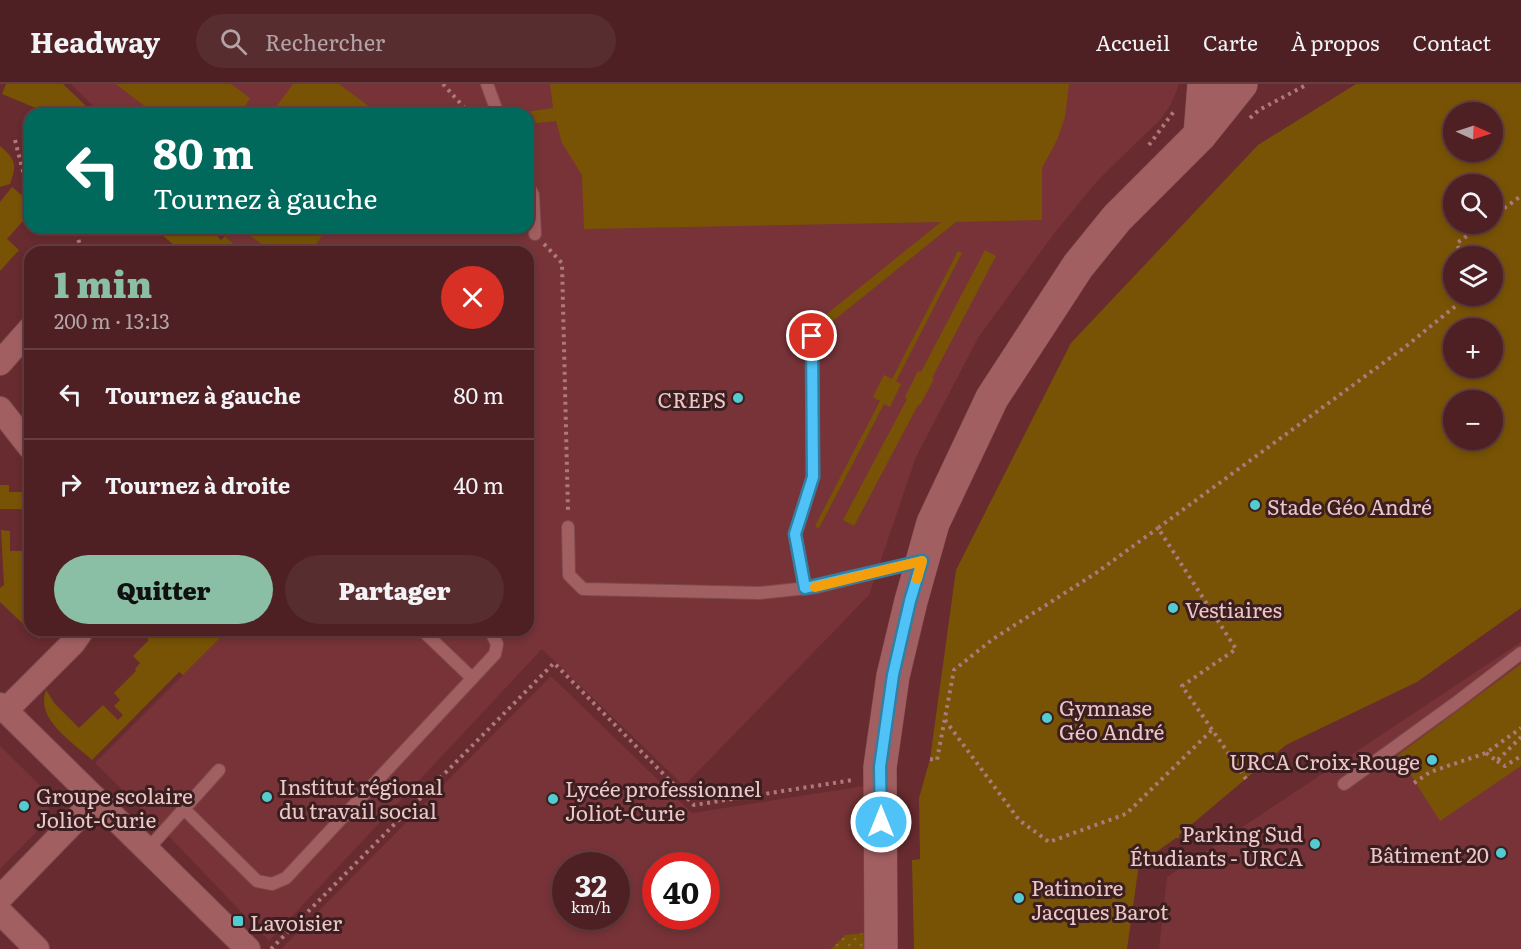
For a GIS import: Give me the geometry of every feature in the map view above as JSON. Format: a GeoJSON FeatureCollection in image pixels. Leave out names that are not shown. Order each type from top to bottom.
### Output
{"type":"FeatureCollection","features":[{"type":"Feature","properties":{"kind":"street"},"geometry":{"type":"LineString","coordinates":[[881,949],[880,767],[893,675],[910,601],[933,522],[993,398],[1078,266],[1117,218],[1200,135],[1241,84]]}},
{"type":"Feature","properties":{"kind":"street"},"geometry":{"type":"LineString","coordinates":[[1192,93],[1200,135]]}},
{"type":"Feature","properties":{"kind":"street"},"geometry":{"type":"LineString","coordinates":[[0,363],[24,336]]}},
{"type":"Feature","properties":{"kind":"street"},"geometry":{"type":"LineString","coordinates":[[0,409],[24,439]]}},
{"type":"Feature","properties":{"kind":"street"},"geometry":{"type":"LineString","coordinates":[[78,636],[3,708],[248,949]]}},
{"type":"Feature","properties":{"kind":"street"},"geometry":{"type":"LineString","coordinates":[[0,898],[96,799]]}},
{"type":"Feature","properties":{"kind":"street"},"geometry":{"type":"LineString","coordinates":[[0,912],[37,949]]}},
{"type":"Feature","properties":{"kind":"lane"},"geometry":{"type":"LineString","coordinates":[[487,84],[496,108]]}},
{"type":"Feature","properties":{"kind":"lane"},"geometry":{"type":"LineString","coordinates":[[534,214],[535,234]]}},
{"type":"Feature","properties":{"kind":"lane"},"geometry":{"type":"LineString","coordinates":[[805,588],[795,534],[813,477],[812,336]]}},
{"type":"Feature","properties":{"kind":"lane"},"geometry":{"type":"LineString","coordinates":[[568,527],[569,575],[583,589],[760,593],[805,588],[922,561]]}},
{"type":"Feature","properties":{"kind":"lane"},"geometry":{"type":"LineString","coordinates":[[428,636],[472,678]]}},
{"type":"Feature","properties":{"kind":"lane"},"geometry":{"type":"LineString","coordinates":[[184,809],[257,881],[272,884],[286,878],[495,654],[497,644],[493,636]]}},
{"type":"Feature","properties":{"kind":"lane"},"geometry":{"type":"LineString","coordinates":[[1344,784],[1521,653]]}},
{"type":"Feature","properties":{"kind":"lane"},"geometry":{"type":"LineString","coordinates":[[147,849],[219,770]]}},
{"type":"Feature","properties":{"kind":"path"},"geometry":{"type":"LineString","coordinates":[[443,84],[465,108]]}},
{"type":"Feature","properties":{"kind":"path"},"geometry":{"type":"LineString","coordinates":[[1243,125],[1259,110],[1308,84]]}},
{"type":"Feature","properties":{"kind":"path"},"geometry":{"type":"LineString","coordinates":[[1149,146],[1192,93]]}},
{"type":"Feature","properties":{"kind":"path"},"geometry":{"type":"LineString","coordinates":[[15,140],[24,175]]}},
{"type":"Feature","properties":{"kind":"path"},"geometry":{"type":"LineString","coordinates":[[1503,209],[1521,196]]}},
{"type":"Feature","properties":{"kind":"path"},"geometry":{"type":"LineString","coordinates":[[535,234],[562,264],[568,527]]}},
{"type":"Feature","properties":{"kind":"path"},"geometry":{"type":"LineString","coordinates":[[1458,246],[1457,243],[1470,234]]}},
{"type":"Feature","properties":{"kind":"path"},"geometry":{"type":"LineString","coordinates":[[930,759],[937,759],[954,670],[993,639],[1096,573],[1405,347],[1456,306]]}},
{"type":"Feature","properties":{"kind":"path"},"geometry":{"type":"LineString","coordinates":[[1158,528],[1236,649],[1182,686],[1246,779]]}},
{"type":"Feature","properties":{"kind":"path"},"geometry":{"type":"LineString","coordinates":[[271,949],[554,663],[694,805],[864,778],[881,778]]}},
{"type":"Feature","properties":{"kind":"path"},"geometry":{"type":"LineString","coordinates":[[945,720],[1019,820],[1049,842],[1126,814],[1212,730]]}},
{"type":"Feature","properties":{"kind":"path"},"geometry":{"type":"LineString","coordinates":[[1414,783],[1430,772],[1486,753],[1521,728]]}},
{"type":"Feature","properties":{"kind":"path"},"geometry":{"type":"LineString","coordinates":[[1497,761],[1521,737]]}},
{"type":"Feature","properties":{"kind":"path"},"geometry":{"type":"LineString","coordinates":[[1486,753],[1505,766],[1521,756]]}},
{"type":"Feature","properties":{"kind":"shaded area"},"geometry":{"type":"Polygon","coordinates":[[[6,84],[63,84],[88,108],[36,108],[2,94],[6,84]]]}},
{"type":"Feature","properties":{"kind":"shaded area","name":"CREPS"},"geometry":{"type":"Polygon","coordinates":[[[71,84],[1178,84],[1170,106],[1160,120],[1099,179],[1056,231],[978,338],[916,457],[869,595],[684,786],[542,649],[269,941],[164,831],[95,763],[222,636],[534,636],[534,246],[236,246],[223,234],[534,234],[534,108],[95,108],[71,84]]]}},
{"type":"Feature","properties":{"kind":"shaded area"},"geometry":{"type":"Polygon","coordinates":[[[116,84],[231,84],[250,98],[244,108],[147,108],[116,84]]]}},
{"type":"Feature","properties":{"kind":"shaded area"},"geometry":{"type":"Polygon","coordinates":[[[293,84],[339,84],[371,108],[275,108],[293,84]]]}},
{"type":"Feature","properties":{"kind":"shaded area"},"geometry":{"type":"Polygon","coordinates":[[[550,84],[1069,84],[1065,117],[1057,140],[1042,168],[1042,220],[956,222],[828,325],[823,317],[941,222],[584,229],[582,175],[562,143],[556,121],[534,123],[534,111],[553,108],[550,84]]]}},
{"type":"Feature","properties":{"kind":"shaded area","name":"Stade Géo André"},"geometry":{"type":"Polygon","coordinates":[[[1356,84],[1521,84],[1521,608],[1417,682],[1286,745],[1179,835],[1179,838],[1139,864],[1127,949],[914,949],[912,860],[920,859],[919,798],[930,759],[956,570],[1071,343],[1258,145],[1356,84]]]}},
{"type":"Feature","properties":{"kind":"shaded area"},"geometry":{"type":"Polygon","coordinates":[[[0,146],[12,159],[14,172],[10,184],[0,187],[0,146]]]}},
{"type":"Feature","properties":{"kind":"shaded area"},"geometry":{"type":"Polygon","coordinates":[[[12,187],[24,197],[24,220],[7,239],[19,250],[0,271],[0,202],[12,187]]]}},
{"type":"Feature","properties":{"kind":"shaded area"},"geometry":{"type":"Polygon","coordinates":[[[161,234],[216,234],[221,240],[225,236],[236,246],[175,246],[161,234]]]}},
{"type":"Feature","properties":{"kind":"shaded area"},"geometry":{"type":"Polygon","coordinates":[[[248,234],[323,234],[315,246],[264,246],[248,234]]]}},
{"type":"Feature","properties":{"kind":"shaded area"},"geometry":{"type":"Polygon","coordinates":[[[985,250],[996,256],[932,378],[934,379],[854,526],[843,520],[907,399],[905,397],[918,371],[921,372],[985,250]]]}},
{"type":"Feature","properties":{"kind":"shaded area"},"geometry":{"type":"Polygon","coordinates":[[[958,251],[962,253],[896,381],[901,384],[890,407],[884,404],[819,528],[815,526],[880,401],[873,397],[884,375],[892,379],[958,251]]]}},
{"type":"Feature","properties":{"kind":"shaded area"},"geometry":{"type":"Polygon","coordinates":[[[0,485],[9,485],[9,492],[22,492],[22,509],[0,509],[0,485]]]}},
{"type":"Feature","properties":{"kind":"shaded area"},"geometry":{"type":"Polygon","coordinates":[[[1,530],[10,531],[10,551],[24,551],[24,625],[0,602],[0,588],[4,585],[1,530]]]}},
{"type":"Feature","properties":{"kind":"shaded area"},"geometry":{"type":"Polygon","coordinates":[[[145,636],[222,636],[183,675],[179,672],[92,760],[66,738],[51,721],[44,701],[46,690],[55,704],[79,728],[103,705],[118,720],[123,715],[114,706],[120,700],[114,693],[136,671],[140,663],[133,656],[149,640],[145,636]]]}},
{"type":"Feature","properties":{"kind":"shaded area","name":"URCA Croix-Rouge"},"geometry":{"type":"Polygon","coordinates":[[[1521,642],[1521,949],[1159,949],[1167,877],[1521,642]]]}},
{"type":"Feature","properties":{"kind":"shaded area"},"geometry":{"type":"Polygon","coordinates":[[[1521,664],[1521,766],[1440,821],[1398,755],[1521,664]]]}},
{"type":"Feature","properties":{"kind":"shaded area","name":"Lycée professionnel Joliot-Curie"},"geometry":{"type":"Polygon","coordinates":[[[551,676],[692,813],[864,786],[864,933],[845,935],[831,949],[281,949],[551,676]]]}},
{"type":"Feature","properties":{"kind":"shaded area","name":"Groupe scolaire Joliot-Curie"},"geometry":{"type":"Polygon","coordinates":[[[0,746],[48,793],[49,819],[0,869],[0,746]]]}},
{"type":"Feature","properties":{"kind":"shaded area"},"geometry":{"type":"Polygon","coordinates":[[[864,933],[864,949],[831,949],[845,935],[864,933]]]}},
{"type":"Feature","properties":{"kind":"slow traffic"},"geometry":{"type":"LineString","coordinates":[[815,587],[922,561],[917,579]]}},
{"type":"Feature","properties":{"kind":"place","name":"CREPS"},"geometry":{"type":"Point","coordinates":[738,398]}},
{"type":"Feature","properties":{"kind":"place","name":"Stade Géo André"},"geometry":{"type":"Point","coordinates":[1255,505]}},
{"type":"Feature","properties":{"kind":"place","name":"Vestiaires"},"geometry":{"type":"Point","coordinates":[1173,608]}},
{"type":"Feature","properties":{"kind":"place","name":"Gymnase Géo André"},"geometry":{"type":"Point","coordinates":[1047,718]}},
{"type":"Feature","properties":{"kind":"place","name":"URCA Croix-Rouge"},"geometry":{"type":"Point","coordinates":[1432,760]}},
{"type":"Feature","properties":{"kind":"place","name":"Institut régional du travail social"},"geometry":{"type":"Point","coordinates":[267,797]}},
{"type":"Feature","properties":{"kind":"place","name":"Lycée professionnel Joliot-Curie"},"geometry":{"type":"Point","coordinates":[553,799]}},
{"type":"Feature","properties":{"kind":"place","name":"Groupe scolaire Joliot-Curie"},"geometry":{"type":"Point","coordinates":[24,806]}},
{"type":"Feature","properties":{"kind":"place","name":"Parking Sud Étudiants - URCA"},"geometry":{"type":"Point","coordinates":[1315,844]}},
{"type":"Feature","properties":{"kind":"place","name":"Bâtiment 20"},"geometry":{"type":"Point","coordinates":[1501,853]}},
{"type":"Feature","properties":{"kind":"place","name":"Patinoire Jacques Barot"},"geometry":{"type":"Point","coordinates":[1019,898]}},
{"type":"Feature","properties":{"kind":"place","name":"Lavoisier"},"geometry":{"type":"Point","coordinates":[238,921]}},
{"type":"Feature","properties":{"kind":"route"},"geometry":{"type":"LineString","coordinates":[[812,336],[813,477],[795,534],[805,588],[922,561],[893,675],[880,767],[881,822]]}}]}
